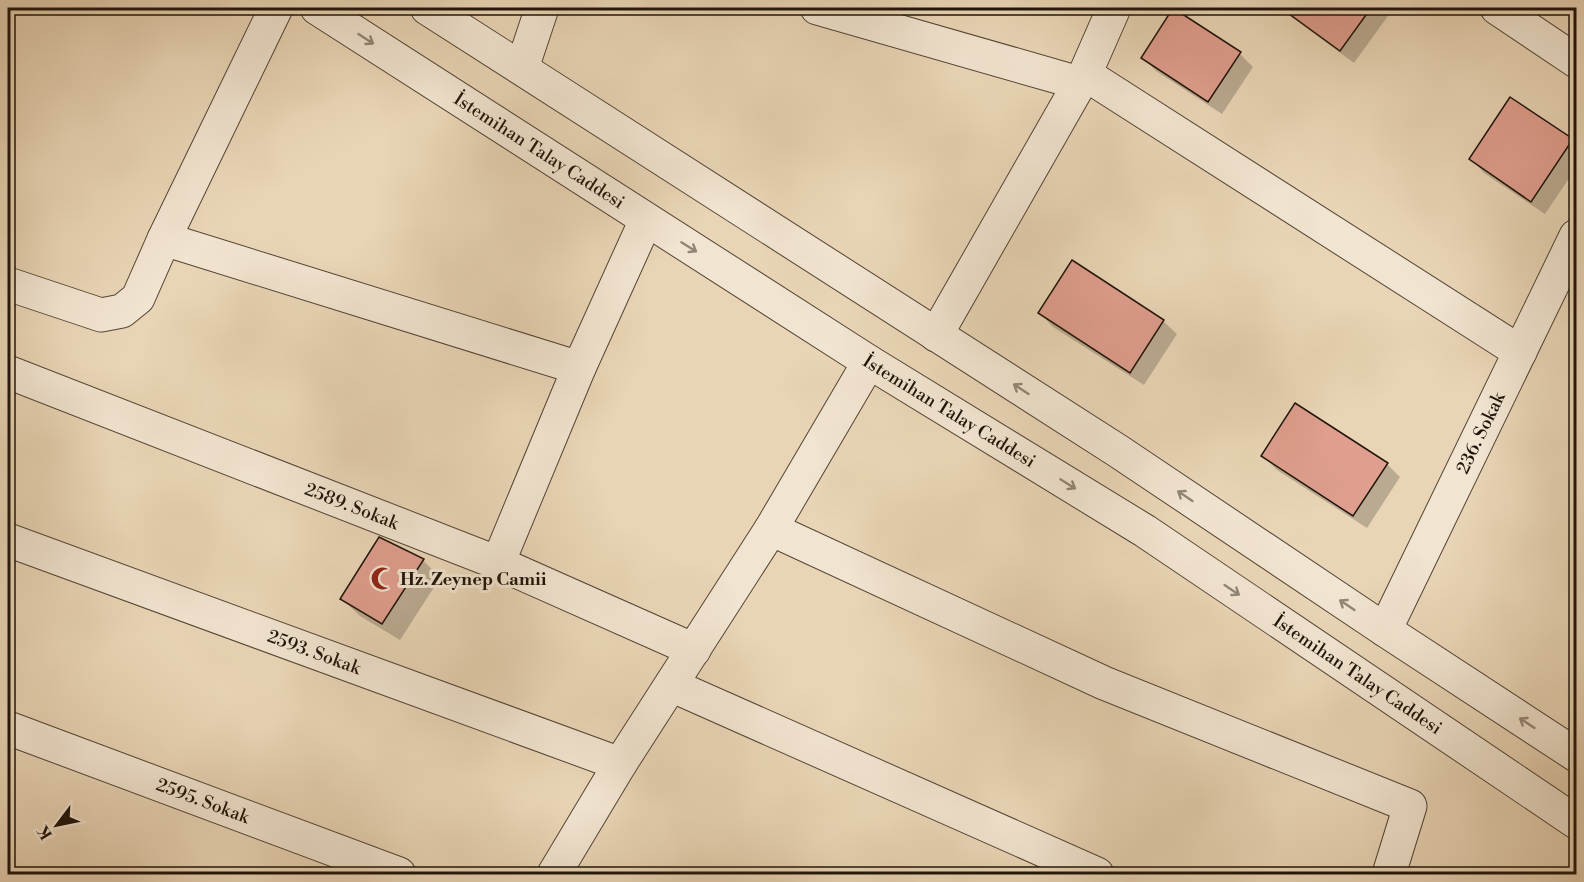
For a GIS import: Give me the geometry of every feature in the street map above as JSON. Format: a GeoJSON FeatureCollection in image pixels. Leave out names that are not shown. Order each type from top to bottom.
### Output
{"type":"FeatureCollection","features":[{"type":"Feature","properties":{"kind":"street"},"geometry":{"type":"LineString","coordinates":[[8,284],[101,315],[122,311],[138,298],[164,239],[276,8]]}},
{"type":"Feature","properties":{"kind":"street","name":"İstemihan Talay Caddesi"},"geometry":{"type":"LineString","coordinates":[[317,8],[868,362],[1145,531],[1576,822]]}},
{"type":"Feature","properties":{"kind":"street"},"geometry":{"type":"LineString","coordinates":[[427,8],[1118,452],[1576,755]]}},
{"type":"Feature","properties":{"kind":"street"},"geometry":{"type":"LineString","coordinates":[[522,68],[542,8]]}},
{"type":"Feature","properties":{"kind":"street"},"geometry":{"type":"LineString","coordinates":[[817,8],[1082,79],[1520,352]]}},
{"type":"Feature","properties":{"kind":"street"},"geometry":{"type":"LineString","coordinates":[[936,335],[1082,79],[1114,8]]}},
{"type":"Feature","properties":{"kind":"street"},"geometry":{"type":"LineString","coordinates":[[1497,8],[1576,62]]}},
{"type":"Feature","properties":{"kind":"street"},"geometry":{"type":"LineString","coordinates":[[498,563],[579,368],[646,220]]}},
{"type":"Feature","properties":{"kind":"street"},"geometry":{"type":"LineString","coordinates":[[164,239],[579,368]]}},
{"type":"Feature","properties":{"kind":"street","name":"236. Sokak"},"geometry":{"type":"LineString","coordinates":[[1385,630],[1520,352],[1574,249]]}},
{"type":"Feature","properties":{"kind":"street"},"geometry":{"type":"LineString","coordinates":[[554,874],[620,764],[771,529],[868,362]]}},
{"type":"Feature","properties":{"kind":"street","name":"2589. Sokak"},"geometry":{"type":"LineString","coordinates":[[8,372],[498,563],[694,650]]}},
{"type":"Feature","properties":{"kind":"street"},"geometry":{"type":"LineString","coordinates":[[771,529],[1104,683],[1410,806],[1389,874]]}},
{"type":"Feature","properties":{"kind":"street","name":"2593. Sokak"},"geometry":{"type":"LineString","coordinates":[[8,540],[620,764]]}},
{"type":"Feature","properties":{"kind":"street"},"geometry":{"type":"LineString","coordinates":[[671,685],[1097,874]]}},
{"type":"Feature","properties":{"kind":"street","name":"2595. Sokak"},"geometry":{"type":"LineString","coordinates":[[8,728],[399,874]]}},
{"type":"Feature","properties":{"kind":"building"},"geometry":{"type":"Polygon","coordinates":[[[1173,8],[1241,52],[1208,102],[1141,58],[1173,8]]]}},
{"type":"Feature","properties":{"kind":"building"},"geometry":{"type":"Polygon","coordinates":[[[1281,8],[1371,8],[1340,51],[1281,8]]]}},
{"type":"Feature","properties":{"kind":"building"},"geometry":{"type":"Polygon","coordinates":[[[1510,97],[1573,139],[1531,202],[1469,159],[1510,97]]]}},
{"type":"Feature","properties":{"kind":"building"},"geometry":{"type":"Polygon","coordinates":[[[1072,260],[1164,320],[1130,373],[1038,313],[1072,260]]]}},
{"type":"Feature","properties":{"kind":"building"},"geometry":{"type":"Polygon","coordinates":[[[1295,403],[1388,463],[1353,516],[1261,456],[1295,403]]]}},
{"type":"Feature","properties":{"kind":"building","name":"Hz. Zeynep Camii"},"geometry":{"type":"Polygon","coordinates":[[[379,537],[424,559],[382,624],[340,599],[379,537]]]}},
{"type":"Feature","properties":{"kind":"place","name":"Hz. Zeynep Camii"},"geometry":{"type":"Point","coordinates":[382,579]}}]}
